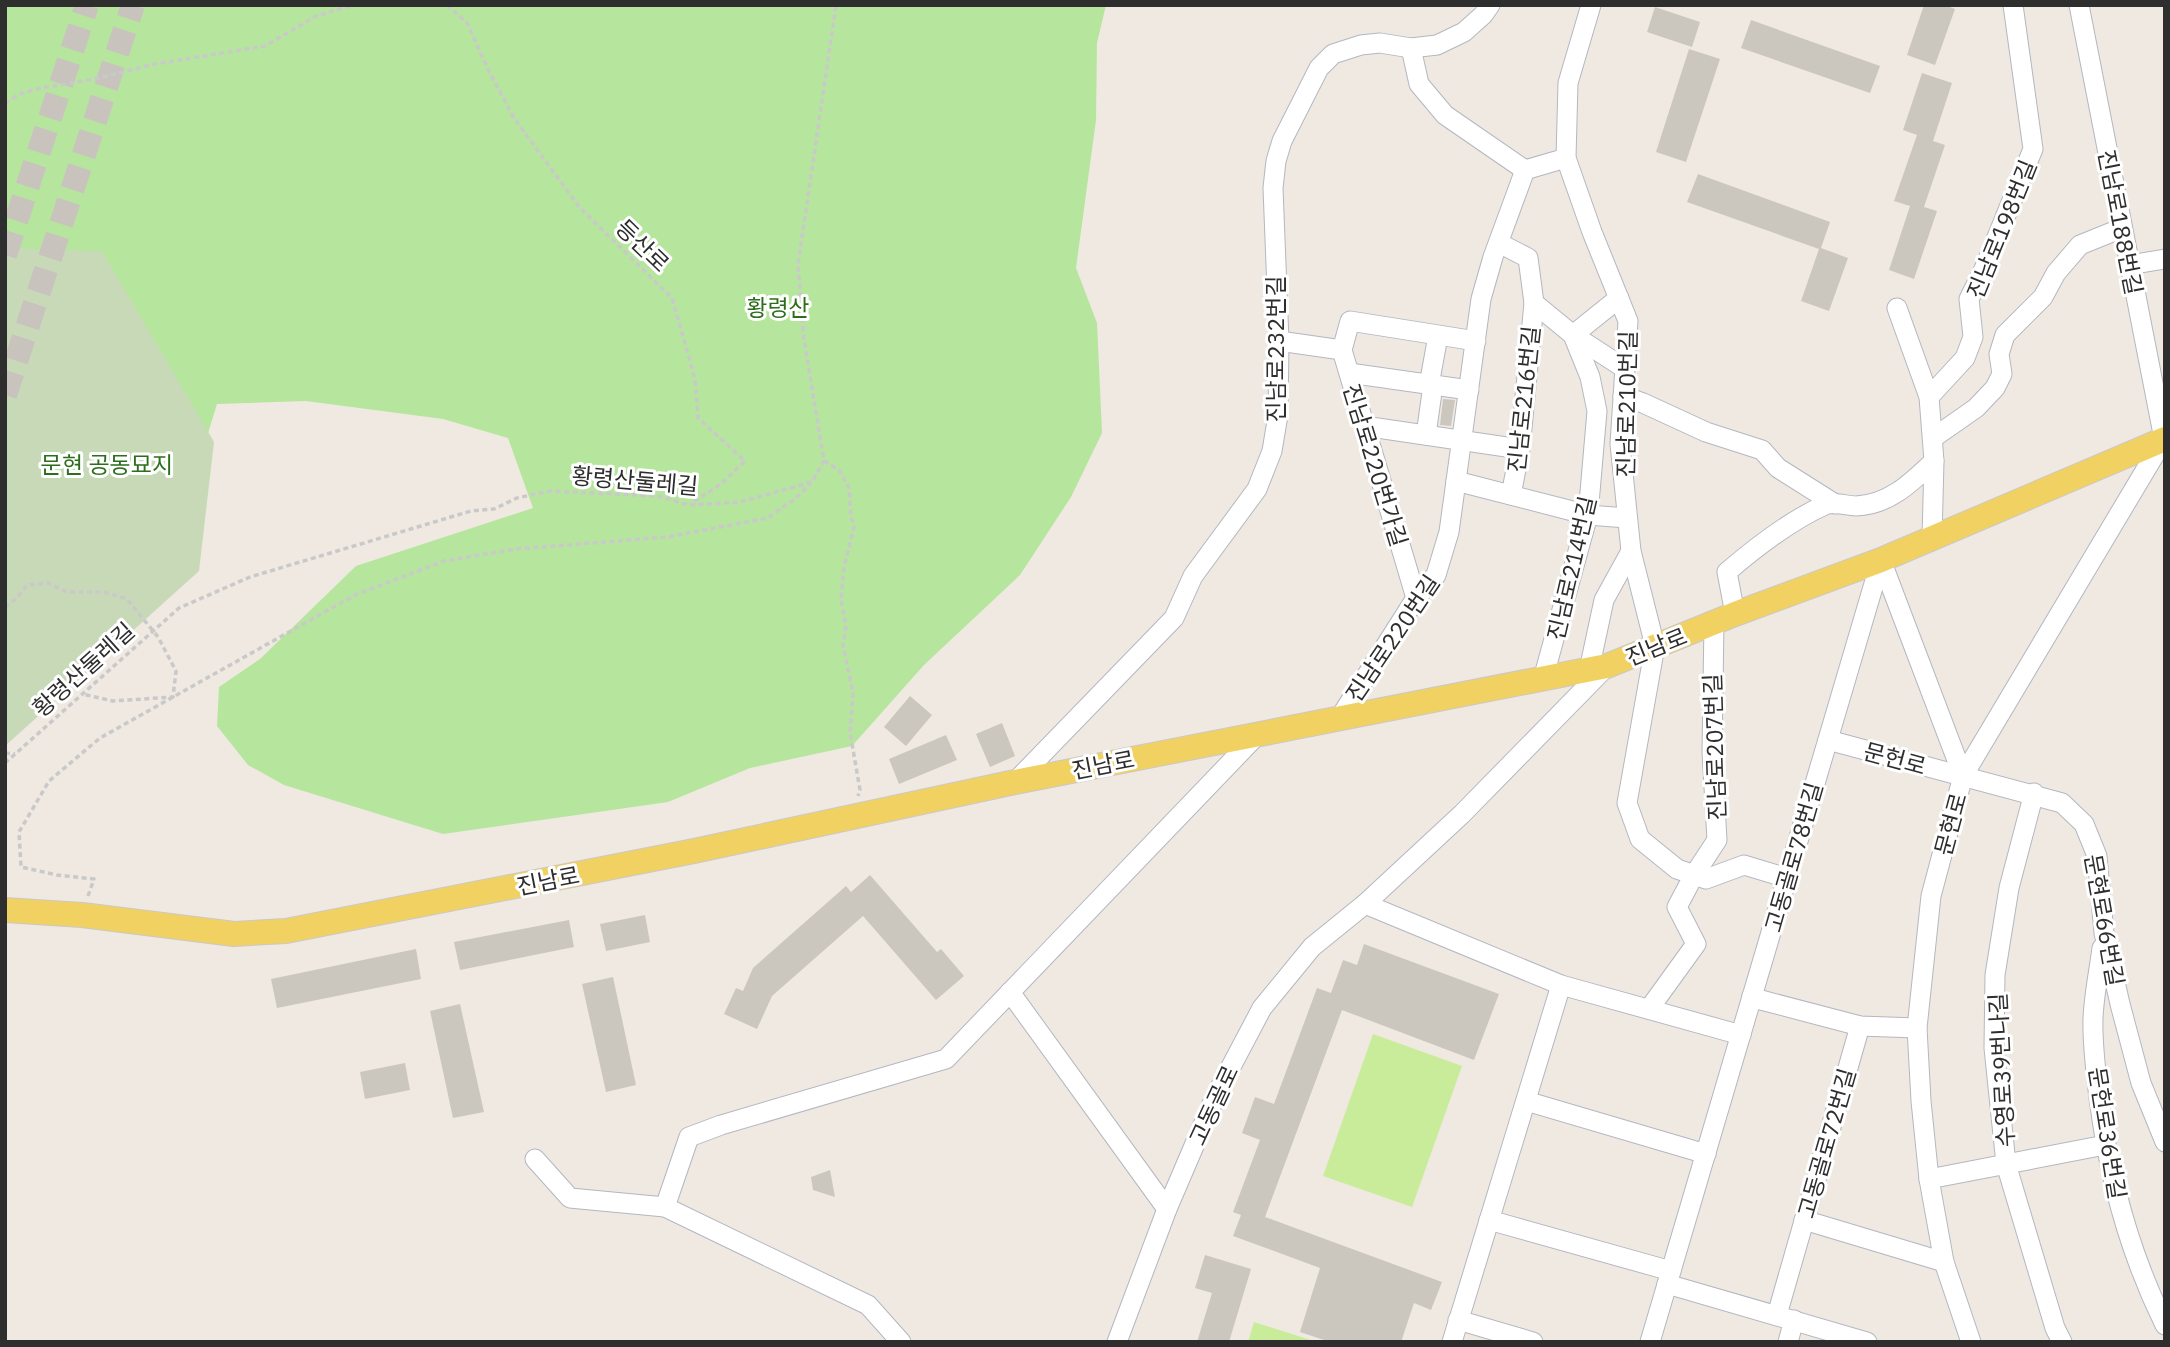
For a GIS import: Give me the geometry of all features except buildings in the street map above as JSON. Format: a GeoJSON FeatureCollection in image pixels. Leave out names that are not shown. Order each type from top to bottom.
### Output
{"type":"FeatureCollection","features":[{"type":"Feature","properties":{"kind":"main road","name":"진남로"},"geometry":{"type":"LineString","coordinates":[[5,910],[82,915],[234,934],[286,932],[680,854],[1015,782],[1598,668],[1724,618],[1881,561],[2164,439]]}},
{"type":"Feature","properties":{"kind":"street","name":"진남로232번길"},"geometry":{"type":"LineString","coordinates":[[1015,782],[1174,618],[1193,576],[1257,489],[1272,451],[1279,415],[1273,188],[1276,162],[1282,141],[1320,68],[1333,54],[1361,45],[1380,43],[1411,48],[1437,45],[1464,32],[1490,5]]}},
{"type":"Feature","properties":{"kind":"street","name":"진남로210번길"},"geometry":{"type":"LineString","coordinates":[[1591,5],[1568,83],[1566,158],[1628,321],[1620,444],[1631,551],[1655,646]]}},
{"type":"Feature","properties":{"kind":"street","name":"진남로198번길"},"geometry":{"type":"LineString","coordinates":[[1929,397],[1965,358],[1973,337],[1969,299],[2033,149],[2013,5]]}},
{"type":"Feature","properties":{"kind":"street","name":"진남로188번길"},"geometry":{"type":"LineString","coordinates":[[2079,5],[2164,439]]}},
{"type":"Feature","properties":{"kind":"street"},"geometry":{"type":"LineString","coordinates":[[1411,48],[1419,84],[1445,116],[1525,170],[1566,158]]}},
{"type":"Feature","properties":{"kind":"street","name":"진남로220번길"},"geometry":{"type":"LineString","coordinates":[[1339,719],[1416,598],[1436,575],[1444,555],[1457,481],[1481,299],[1525,170]]}},
{"type":"Feature","properties":{"kind":"street"},"geometry":{"type":"LineString","coordinates":[[1933,438],[1976,408],[1995,387],[2002,374],[1999,354],[2005,335],[2043,297],[2056,273],[2080,245],[2122,229]]}},
{"type":"Feature","properties":{"kind":"street","name":"진남로216번길"},"geometry":{"type":"LineString","coordinates":[[1499,243],[1528,258],[1534,303],[1520,449],[1511,495]]}},
{"type":"Feature","properties":{"kind":"street"},"geometry":{"type":"LineString","coordinates":[[2129,265],[2165,259]]}},
{"type":"Feature","properties":{"kind":"street"},"geometry":{"type":"LineString","coordinates":[[1573,335],[1619,298]]}},
{"type":"Feature","properties":{"kind":"street"},"geometry":{"type":"LineString","coordinates":[[1534,303],[1573,335],[1624,368]]}},
{"type":"Feature","properties":{"kind":"street"},"geometry":{"type":"LineString","coordinates":[[1897,308],[1929,397],[1934,461],[1932,538]]}},
{"type":"Feature","properties":{"kind":"street"},"geometry":{"type":"LineString","coordinates":[[1279,341],[1342,350],[1350,321],[1476,341]]}},
{"type":"Feature","properties":{"kind":"street","name":"진남로214번길"},"geometry":{"type":"LineString","coordinates":[[1544,679],[1588,515],[1597,411],[1590,377],[1573,335]]}},
{"type":"Feature","properties":{"kind":"street"},"geometry":{"type":"LineString","coordinates":[[1426,435],[1438,336]]}},
{"type":"Feature","properties":{"kind":"street","name":"진남로220번가길"},"geometry":{"type":"LineString","coordinates":[[1342,350],[1416,598]]}},
{"type":"Feature","properties":{"kind":"street","name":"진남로220번가길"},"geometry":{"type":"LineString","coordinates":[[1349,373],[1431,385]]}},
{"type":"Feature","properties":{"kind":"street"},"geometry":{"type":"LineString","coordinates":[[1431,385],[1469,390]]}},
{"type":"Feature","properties":{"kind":"street"},"geometry":{"type":"LineString","coordinates":[[1623,396],[1706,432],[1762,450],[1778,468],[1835,504],[1858,506],[1885,500],[1910,485],[1934,461]]}},
{"type":"Feature","properties":{"kind":"street"},"geometry":{"type":"LineString","coordinates":[[1364,426],[1520,449]]}},
{"type":"Feature","properties":{"kind":"street","name":"문현로"},"geometry":{"type":"LineString","coordinates":[[1972,1342],[1944,1262],[1929,1179],[1921,1101],[1917,1028],[1931,896],[1963,776],[2164,439]]}},
{"type":"Feature","properties":{"kind":"street"},"geometry":{"type":"LineString","coordinates":[[1457,481],[1588,515],[1627,518]]}},
{"type":"Feature","properties":{"kind":"street","name":"진남로207번길"},"geometry":{"type":"LineString","coordinates":[[1649,1009],[1696,944],[1677,907],[1693,875],[1717,840],[1712,752],[1727,572],[1761,544],[1827,503],[1835,504]]}},
{"type":"Feature","properties":{"kind":"street"},"geometry":{"type":"LineString","coordinates":[[1598,668],[1604,600],[1631,551]]}},
{"type":"Feature","properties":{"kind":"street"},"geometry":{"type":"LineString","coordinates":[[1881,561],[1963,776]]}},
{"type":"Feature","properties":{"kind":"street","name":"고동골로78번길"},"geometry":{"type":"LineString","coordinates":[[1650,1342],[1881,561]]}},
{"type":"Feature","properties":{"kind":"street"},"geometry":{"type":"LineString","coordinates":[[1655,646],[1627,803],[1640,839],[1677,869],[1706,879],[1744,865],[1787,878]]}},
{"type":"Feature","properties":{"kind":"street","name":"고동골로"},"geometry":{"type":"LineString","coordinates":[[1117,1342],[1167,1209],[1214,1097],[1262,1008],[1312,947],[1365,904],[1462,814],[1598,668]]}},
{"type":"Feature","properties":{"kind":"street"},"geometry":{"type":"LineString","coordinates":[[665,1207],[688,1138],[721,1125],[946,1059],[1258,734]]}},
{"type":"Feature","properties":{"kind":"street","name":"문헌로"},"geometry":{"type":"LineString","coordinates":[[1828,740],[1963,776]]}},
{"type":"Feature","properties":{"kind":"street","name":"문현로66번길"},"geometry":{"type":"LineString","coordinates":[[1963,776],[2034,793],[2062,803],[2084,824],[2097,856],[2104,933],[2141,1083],[2165,1142]]}},
{"type":"Feature","properties":{"kind":"street","name":"수영로39번나길"},"geometry":{"type":"LineString","coordinates":[[2034,793],[2009,888],[1995,975],[1994,1048],[2006,1164],[2027,1240],[2062,1342]]}},
{"type":"Feature","properties":{"kind":"street"},"geometry":{"type":"LineString","coordinates":[[1365,904],[1561,985],[1741,1035]]}},
{"type":"Feature","properties":{"kind":"street","name":"문헌로36번길"},"geometry":{"type":"LineString","coordinates":[[2104,933],[2093,1018],[2096,1080],[2105,1145],[2122,1218],[2143,1281],[2165,1325]]}},
{"type":"Feature","properties":{"kind":"street"},"geometry":{"type":"LineString","coordinates":[[1452,1342],[1561,985]]}},
{"type":"Feature","properties":{"kind":"street"},"geometry":{"type":"LineString","coordinates":[[1010,992],[1167,1209]]}},
{"type":"Feature","properties":{"kind":"street"},"geometry":{"type":"LineString","coordinates":[[1752,996],[1860,1026],[1917,1028]]}},
{"type":"Feature","properties":{"kind":"street","name":"고동골로72번길"},"geometry":{"type":"LineString","coordinates":[[1788,1342],[1786,1318],[1804,1220],[1860,1026]]}},
{"type":"Feature","properties":{"kind":"street"},"geometry":{"type":"LineString","coordinates":[[1526,1101],[1706,1154]]}},
{"type":"Feature","properties":{"kind":"street"},"geometry":{"type":"LineString","coordinates":[[1929,1179],[2105,1145]]}},
{"type":"Feature","properties":{"kind":"street"},"geometry":{"type":"LineString","coordinates":[[535,1159],[570,1198],[665,1207],[868,1305],[901,1342]]}},
{"type":"Feature","properties":{"kind":"street"},"geometry":{"type":"LineString","coordinates":[[1489,1220],[1867,1342]]}},
{"type":"Feature","properties":{"kind":"street"},"geometry":{"type":"LineString","coordinates":[[1804,1220],[1944,1262]]}},
{"type":"Feature","properties":{"kind":"street"},"geometry":{"type":"LineString","coordinates":[[1458,1320],[1533,1342]]}},
{"type":"Feature","properties":{"kind":"path"},"geometry":{"type":"LineString","coordinates":[[5,103],[36,89],[94,79],[155,64],[265,46],[316,16],[354,5]]}},
{"type":"Feature","properties":{"kind":"path","name":"등산로"},"geometry":{"type":"LineString","coordinates":[[447,5],[467,23],[488,71],[514,118],[580,208],[672,298],[695,379],[698,418],[745,461],[721,484],[689,505]]}},
{"type":"Feature","properties":{"kind":"path"},"geometry":{"type":"LineString","coordinates":[[82,915],[94,879],[21,867],[19,832],[49,781],[100,738],[355,595],[444,561],[516,549],[667,537],[768,518],[796,498],[812,482],[824,461],[804,339],[798,265],[836,5]]}},
{"type":"Feature","properties":{"kind":"path"},"geometry":{"type":"LineString","coordinates":[[824,461],[839,470],[849,488],[851,517],[855,527],[844,567],[841,599],[846,626],[843,645],[853,693],[850,732],[860,790],[849,818]]}},
{"type":"Feature","properties":{"kind":"path","name":"황령산둘레길"},"geometry":{"type":"LineString","coordinates":[[5,763],[179,608],[250,578],[471,511],[494,509],[517,498],[550,491],[657,496],[689,505],[740,502],[812,482]]}},
{"type":"Feature","properties":{"kind":"path"},"geometry":{"type":"LineString","coordinates":[[5,607],[18,598],[27,585],[48,583],[67,592],[104,592],[127,599],[153,631],[176,671],[173,697]]}},
{"type":"Feature","properties":{"kind":"path"},"geometry":{"type":"LineString","coordinates":[[81,694],[113,701],[173,697]]}},
{"type":"Feature","properties":{"kind":"path"},"geometry":{"type":"LineString","coordinates":[[5,753],[15,754]]}},
{"type":"Feature","properties":{"kind":"green space","name":"황령산"},"geometry":{"type":"Polygon","coordinates":[[[5,5],[1106,5],[1097,43],[1096,120],[1076,268],[1097,323],[1102,433],[1071,497],[1020,575],[924,665],[852,746],[750,768],[668,802],[443,834],[284,785],[248,765],[217,726],[219,687],[260,659],[356,566],[533,508],[508,438],[443,419],[306,401],[217,404],[192,485],[5,526],[5,5]]]}},
{"type":"Feature","properties":{"kind":"green space","name":"문현 공동묘지"},"geometry":{"type":"Polygon","coordinates":[[[5,248],[102,251],[214,442],[199,571],[5,746],[5,248]]]}},
{"type":"Feature","properties":{"kind":"green space"},"geometry":{"type":"Polygon","coordinates":[[[1373,1034],[1462,1066],[1412,1207],[1323,1176],[1373,1034]]]}},
{"type":"Feature","properties":{"kind":"green space"},"geometry":{"type":"Polygon","coordinates":[[[1254,1322],[1317,1342],[1248,1342],[1254,1322]]]}},
{"type":"Feature","properties":{"kind":"tunnel"},"geometry":{"type":"LineString","coordinates":[[5,255],[87,5]]}},
{"type":"Feature","properties":{"kind":"tunnel"},"geometry":{"type":"LineString","coordinates":[[5,395],[133,5]]}}]}
